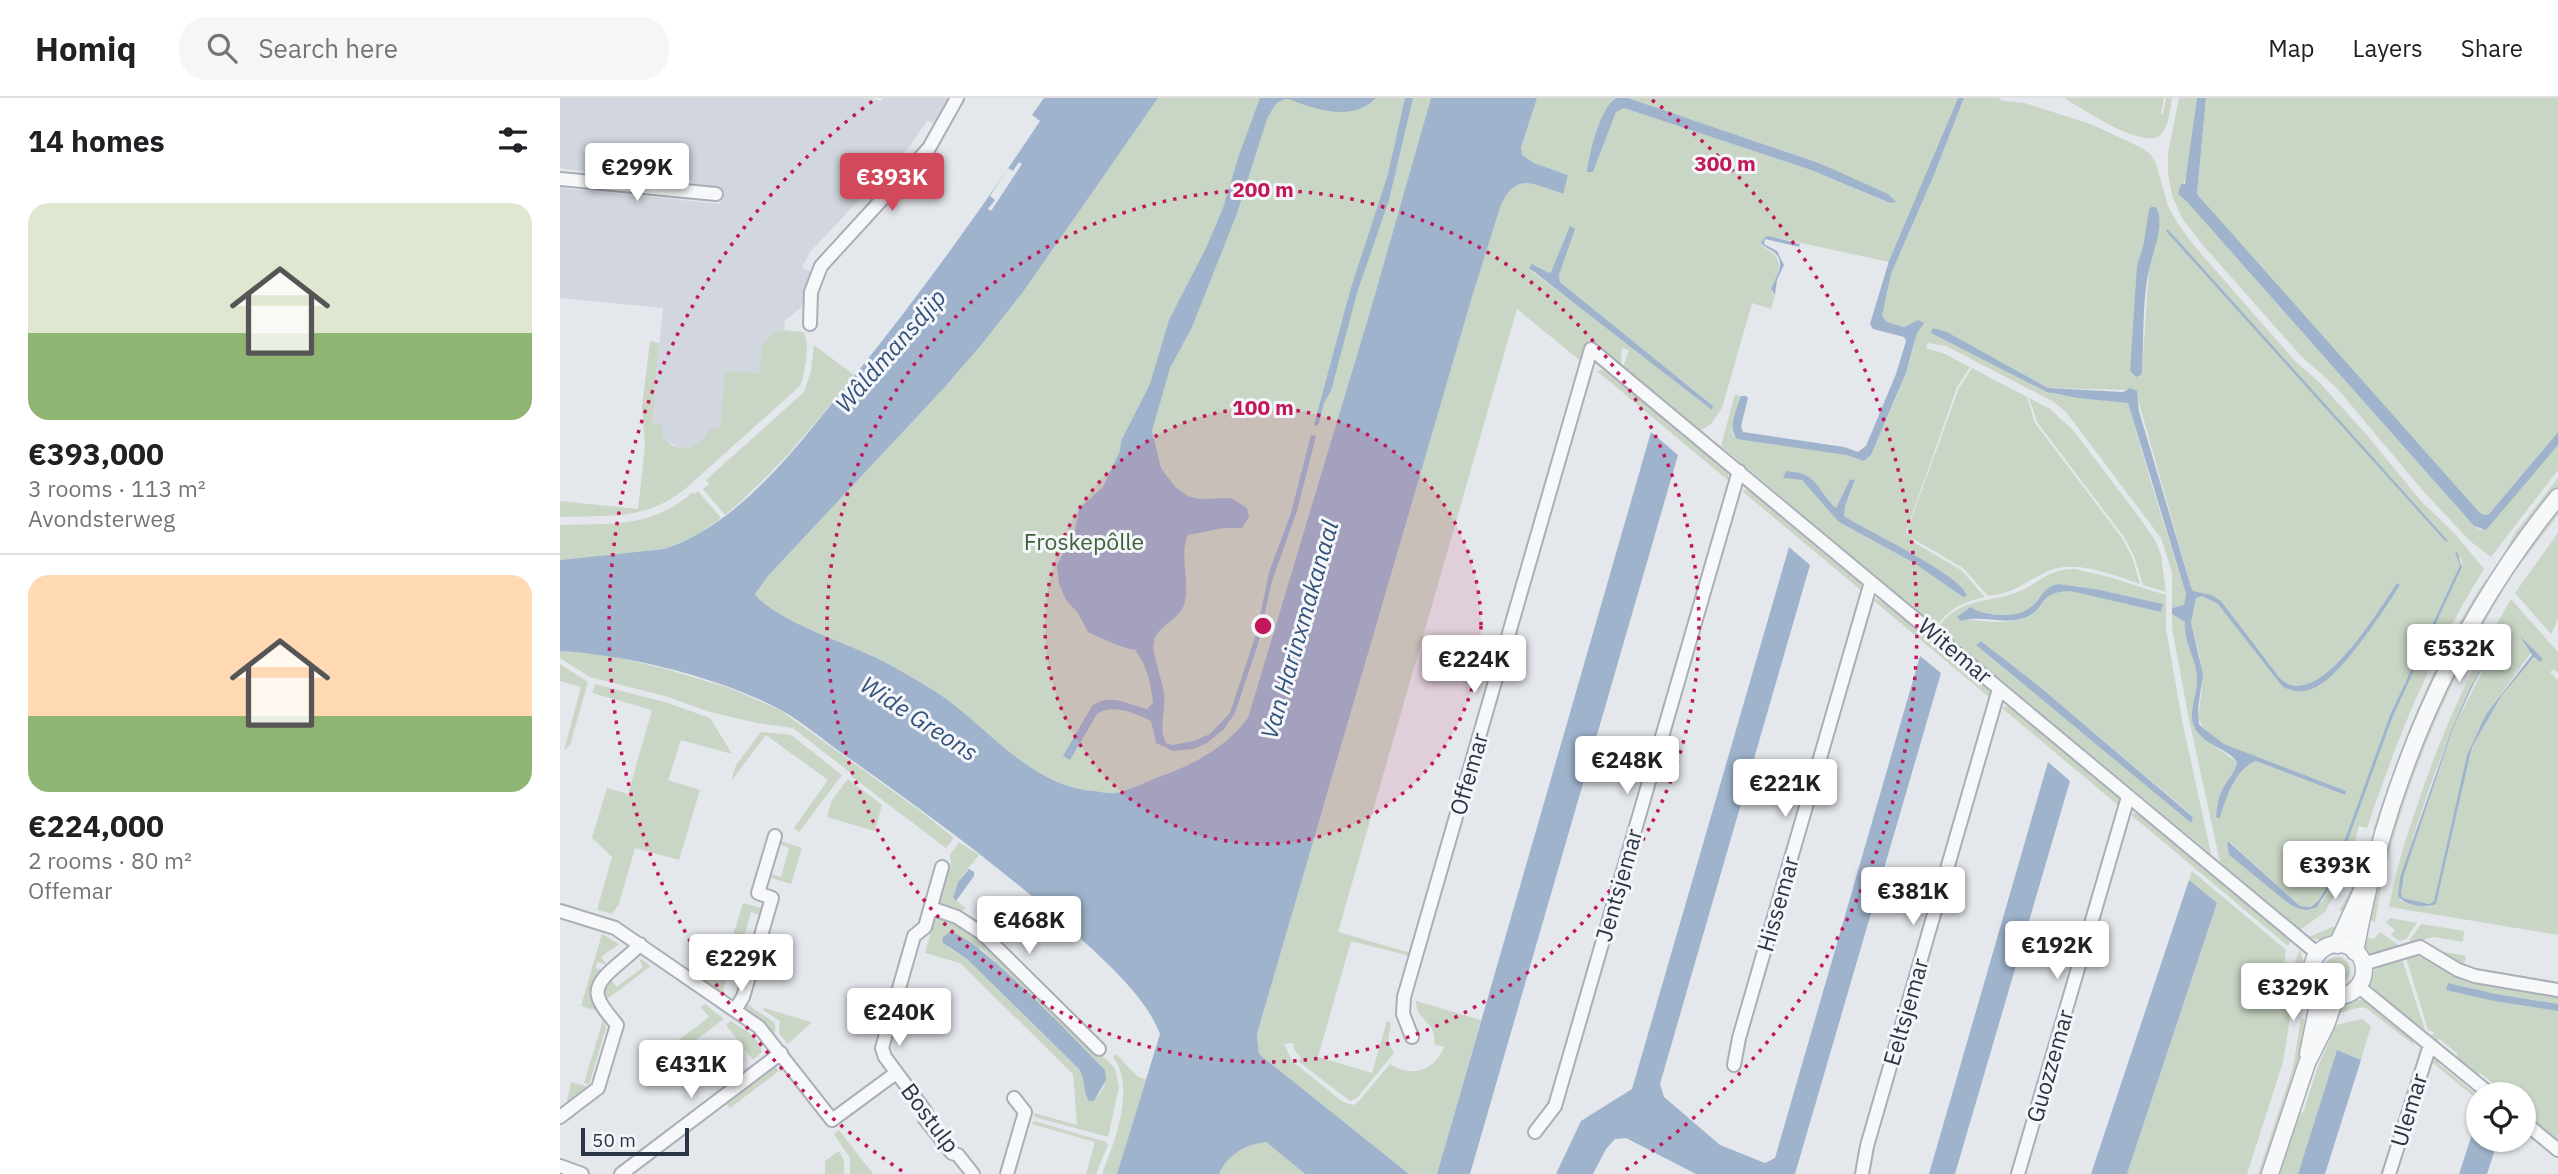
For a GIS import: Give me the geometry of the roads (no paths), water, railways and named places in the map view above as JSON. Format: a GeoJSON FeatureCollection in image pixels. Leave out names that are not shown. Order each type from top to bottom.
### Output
{"type":"FeatureCollection","features":[{"type":"Feature","properties":{"kind":"street"},"geometry":{"type":"LineString","coordinates":[[810,324],[811,292],[821,266],[929,148],[957,98]]}},
{"type":"Feature","properties":{"kind":"street"},"geometry":{"type":"LineString","coordinates":[[560,179],[716,194]]}},
{"type":"Feature","properties":{"kind":"street","name":"Witemar"},"geometry":{"type":"LineString","coordinates":[[1591,349],[2318,954]]}},
{"type":"Feature","properties":{"kind":"street","name":"Offemar"},"geometry":{"type":"LineString","coordinates":[[1412,1037],[1403,1014],[1404,997],[1591,349]]}},
{"type":"Feature","properties":{"kind":"street","name":"Jentsjemar"},"geometry":{"type":"LineString","coordinates":[[1535,1132],[1555,1106],[1739,471]]}},
{"type":"Feature","properties":{"kind":"street"},"geometry":{"type":"LineString","coordinates":[[2359,958],[2370,875],[2404,770],[2427,711],[2451,660],[2509,561],[2558,497]]}},
{"type":"Feature","properties":{"kind":"street","name":"Hissemar"},"geometry":{"type":"LineString","coordinates":[[1734,1065],[1739,1038],[1871,582]]}},
{"type":"Feature","properties":{"kind":"street","name":"Eeltsjemar"},"geometry":{"type":"LineString","coordinates":[[1863,1174],[1867,1146],[2000,689]]}},
{"type":"Feature","properties":{"kind":"street","name":"Guozzemar"},"geometry":{"type":"LineString","coordinates":[[2018,1174],[2128,797]]}},
{"type":"Feature","properties":{"kind":"street"},"geometry":{"type":"LineString","coordinates":[[734,1010],[743,997],[772,898],[758,894],[775,836]]}},
{"type":"Feature","properties":{"kind":"street","name":"Bostulp"},"geometry":{"type":"LineString","coordinates":[[942,867],[925,927],[914,936],[882,1044],[883,1053],[926,1112],[925,1119],[973,1174]]}},
{"type":"Feature","properties":{"kind":"street"},"geometry":{"type":"LineString","coordinates":[[2337,944],[2355,901],[2370,875]]}},
{"type":"Feature","properties":{"kind":"street"},"geometry":{"type":"LineString","coordinates":[[931,908],[957,917],[983,934],[1099,1049]]}},
{"type":"Feature","properties":{"kind":"street"},"geometry":{"type":"LineString","coordinates":[[560,911],[609,925],[759,1027],[832,1120],[896,1073]]}},
{"type":"Feature","properties":{"kind":"street"},"geometry":{"type":"LineString","coordinates":[[560,1116],[598,1088],[617,1025],[598,996],[599,984],[604,976],[632,955],[640,944]]}},
{"type":"Feature","properties":{"kind":"street"},"geometry":{"type":"LineString","coordinates":[[2337,944],[2347,946],[2359,958],[2364,971],[2358,986],[2352,992],[2328,993],[2312,976],[2318,954],[2337,944]]}},
{"type":"Feature","properties":{"kind":"street"},"geometry":{"type":"LineString","coordinates":[[2359,958],[2420,947],[2458,970],[2475,976],[2558,990]]}},
{"type":"Feature","properties":{"kind":"street"},"geometry":{"type":"LineString","coordinates":[[2358,986],[2475,1082]]}},
{"type":"Feature","properties":{"kind":"street"},"geometry":{"type":"LineString","coordinates":[[2270,1174],[2307,1063],[2309,1038],[2328,993]]}},
{"type":"Feature","properties":{"kind":"street","name":"Ulemar"},"geometry":{"type":"LineString","coordinates":[[2389,1174],[2430,1045]]}},
{"type":"Feature","properties":{"kind":"street"},"geometry":{"type":"LineString","coordinates":[[621,1174],[782,1053]]}},
{"type":"Feature","properties":{"kind":"street"},"geometry":{"type":"LineString","coordinates":[[1007,1174],[1025,1112],[1014,1098]]}},
{"type":"Feature","properties":{"kind":"street"},"geometry":{"type":"LineString","coordinates":[[2536,1132],[2558,1150]]}},
{"type":"Feature","properties":{"kind":"street"},"geometry":{"type":"LineString","coordinates":[[560,1166],[582,1174]]}},
{"type":"Feature","properties":{"kind":"water"},"geometry":{"type":"Polygon","coordinates":[[[1044,98],[1158,98],[1023,292],[982,344],[768,576],[755,594],[765,604],[798,624],[876,658],[932,689],[1014,756],[1052,780],[1106,793],[1127,790],[1198,760],[1230,738],[1248,718],[1431,98],[1537,98],[1521,148],[1522,155],[1534,163],[1568,175],[1563,194],[1527,183],[1520,184],[1507,194],[1501,205],[1257,1034],[1259,1054],[1409,1174],[1305,1174],[1266,1142],[1251,1145],[1238,1152],[1227,1161],[1219,1174],[1117,1174],[1160,1034],[1136,994],[1101,958],[1025,890],[969,846],[808,727],[779,709],[729,687],[672,670],[614,657],[560,651],[560,560],[664,549],[719,521],[744,501],[812,429],[901,317],[1040,121],[1032,115],[1044,98]]]}},
{"type":"Feature","properties":{"kind":"water"},"geometry":{"type":"Polygon","coordinates":[[[1260,98],[1376,98],[1366,106],[1345,112],[1322,110],[1288,99],[1275,105],[1267,119],[1236,216],[1192,327],[1170,368],[1152,431],[1161,468],[1175,487],[1188,496],[1199,499],[1231,498],[1247,508],[1249,517],[1242,528],[1224,528],[1188,535],[1185,543],[1185,601],[1179,613],[1158,633],[1154,642],[1164,695],[1162,725],[1166,743],[1172,745],[1194,741],[1210,734],[1230,713],[1257,631],[1269,572],[1291,513],[1311,435],[1316,436],[1297,511],[1272,581],[1258,644],[1235,713],[1224,729],[1207,743],[1193,749],[1173,751],[1156,743],[1151,721],[1131,712],[1110,709],[1097,714],[1070,760],[1063,756],[1092,706],[1113,700],[1147,709],[1153,703],[1148,675],[1135,650],[1088,632],[1078,613],[1066,600],[1059,584],[1057,565],[1074,535],[1079,509],[1103,487],[1120,451],[1121,441],[1150,384],[1169,320],[1223,208],[1260,98]]]}},
{"type":"Feature","properties":{"kind":"water"},"geometry":{"type":"Polygon","coordinates":[[[1405,98],[1413,98],[1389,200],[1357,293],[1331,391],[1324,403],[1318,426],[1314,425],[1350,291],[1388,174],[1405,98]]]}},
{"type":"Feature","properties":{"kind":"water"},"geometry":{"type":"Polygon","coordinates":[[[1616,98],[1628,98],[1819,163],[1888,194],[1896,202],[1890,203],[1811,170],[1624,108],[1616,112],[1593,172],[1587,172],[1600,121],[1616,98]]]}},
{"type":"Feature","properties":{"kind":"water"},"geometry":{"type":"Polygon","coordinates":[[[1958,98],[1964,98],[1891,274],[1882,316],[1887,322],[1904,327],[1918,320],[1924,323],[1917,333],[1906,373],[1871,455],[1864,461],[1846,455],[1737,439],[1733,429],[1734,418],[1741,396],[1746,396],[1748,398],[1741,426],[1743,432],[1844,447],[1858,452],[1866,446],[1896,374],[1906,341],[1904,337],[1873,329],[1870,324],[1889,261],[1958,98]]]}},
{"type":"Feature","properties":{"kind":"water"},"geometry":{"type":"Polygon","coordinates":[[[2197,98],[2206,98],[2197,194],[2480,513],[2489,514],[2558,432],[2558,445],[2486,530],[2474,526],[2178,194],[2181,184],[2185,184],[2197,98]]]}},
{"type":"Feature","properties":{"kind":"water"},"geometry":{"type":"Polygon","coordinates":[[[2151,207],[2156,207],[2159,228],[2147,278],[2142,372],[2136,377],[2130,371],[2137,266],[2151,207]]]}},
{"type":"Feature","properties":{"kind":"water"},"geometry":{"type":"Polygon","coordinates":[[[1570,226],[1575,229],[1559,275],[1560,282],[1713,406],[1712,410],[1529,268],[1532,264],[1551,272],[1570,226]]]}},
{"type":"Feature","properties":{"kind":"water"},"geometry":{"type":"Polygon","coordinates":[[[2167,229],[2175,237],[2448,541],[2446,542],[2167,229]]]}},
{"type":"Feature","properties":{"kind":"water"},"geometry":{"type":"Polygon","coordinates":[[[1765,237],[1800,244],[1799,247],[1765,239],[1764,244],[1777,251],[1784,265],[1777,280],[1775,295],[1771,289],[1779,271],[1779,258],[1761,243],[1765,237]]]}},
{"type":"Feature","properties":{"kind":"water"},"geometry":{"type":"Polygon","coordinates":[[[1933,328],[1947,332],[2048,388],[2123,392],[2130,388],[2137,391],[2139,411],[2193,591],[2211,595],[2221,601],[2279,677],[2294,686],[2311,683],[2328,672],[2362,635],[2397,583],[2400,585],[2339,668],[2318,686],[2300,691],[2282,686],[2218,604],[2202,596],[2196,598],[2191,623],[2203,674],[2198,709],[2199,724],[2224,744],[2346,791],[2345,795],[2256,761],[2242,770],[2237,777],[2228,793],[2220,818],[2216,817],[2221,792],[2237,762],[2202,737],[2194,727],[2192,714],[2197,687],[2196,673],[2186,637],[2185,622],[2172,614],[2172,608],[2184,605],[2186,594],[2128,403],[2047,392],[1931,333],[1933,328]]]}},
{"type":"Feature","properties":{"kind":"water"},"geometry":{"type":"Polygon","coordinates":[[[1651,432],[1678,455],[1470,1174],[1437,1174],[1651,432]]]}},
{"type":"Feature","properties":{"kind":"water"},"geometry":{"type":"Polygon","coordinates":[[[1786,471],[1811,478],[1836,508],[1850,479],[1855,480],[1844,516],[1949,577],[1962,587],[1967,596],[1963,597],[1914,563],[1839,522],[1802,480],[1783,478],[1786,471]]]}},
{"type":"Feature","properties":{"kind":"water"},"geometry":{"type":"Polygon","coordinates":[[[1789,547],[1810,565],[1660,1084],[1664,1097],[1720,1145],[1765,1163],[1775,1158],[1920,656],[1941,673],[1795,1174],[1696,1174],[1626,1138],[1615,1139],[1606,1149],[1593,1174],[1556,1174],[1581,1121],[1632,1089],[1789,547]]]}},
{"type":"Feature","properties":{"kind":"water"},"geometry":{"type":"Polygon","coordinates":[[[2457,552],[2462,567],[2393,716],[2332,884],[2317,907],[2306,910],[2295,907],[2229,855],[2227,843],[2300,906],[2311,907],[2319,900],[2329,883],[2390,715],[2460,565],[2455,553],[2457,552]]]}},
{"type":"Feature","properties":{"kind":"water"},"geometry":{"type":"Polygon","coordinates":[[[2059,584],[2163,604],[2161,612],[2070,591],[2052,594],[2035,612],[2021,619],[1961,621],[1957,617],[1970,607],[2000,615],[2016,614],[2033,605],[2049,588],[2059,584]]]}},
{"type":"Feature","properties":{"kind":"water"},"geometry":{"type":"Polygon","coordinates":[[[2504,629],[2474,683],[2452,731],[2404,875],[2401,894],[2403,898],[2429,904],[2434,901],[2467,755],[2486,714],[2532,655],[2520,636],[2543,659],[2540,662],[2534,657],[2502,695],[2472,747],[2436,904],[2421,906],[2410,904],[2398,896],[2400,877],[2451,731],[2471,686],[2504,629]]]}},
{"type":"Feature","properties":{"kind":"water"},"geometry":{"type":"Polygon","coordinates":[[[1981,641],[2040,687],[2193,817],[2191,823],[1976,645],[1981,641]]]}},
{"type":"Feature","properties":{"kind":"water"},"geometry":{"type":"Polygon","coordinates":[[[2048,762],[2070,781],[1955,1174],[1929,1174],[2048,762]]]}},
{"type":"Feature","properties":{"kind":"water"},"geometry":{"type":"Polygon","coordinates":[[[969,869],[974,872],[974,876],[956,901],[953,897],[958,882],[969,869]]]}},
{"type":"Feature","properties":{"kind":"water"},"geometry":{"type":"Polygon","coordinates":[[[2189,880],[2217,903],[2127,1174],[2091,1174],[2189,880]]]}},
{"type":"Feature","properties":{"kind":"water"},"geometry":{"type":"Polygon","coordinates":[[[950,932],[982,951],[1004,970],[1105,1070],[1106,1080],[1094,1101],[1089,1101],[1087,1097],[1083,1077],[1078,1068],[967,959],[943,943],[942,938],[950,932]]]}},
{"type":"Feature","properties":{"kind":"water"},"geometry":{"type":"Polygon","coordinates":[[[2448,983],[2558,1004],[2558,1011],[2446,990],[2448,983]]]}},
{"type":"Feature","properties":{"kind":"water"},"geometry":{"type":"Polygon","coordinates":[[[2337,1050],[2361,1060],[2325,1174],[2298,1174],[2337,1050]]]}},
{"type":"Feature","properties":{"kind":"water"},"geometry":{"type":"Polygon","coordinates":[[[2466,1152],[2494,1152],[2487,1174],[2459,1174],[2466,1152]]]}},
{"type":"Feature","properties":{"kind":"water label","name":"Wâldmansdjip"},"geometry":{"type":"Point","coordinates":[891,351]}},
{"type":"Feature","properties":{"kind":"water label","name":"Van Harinxmakanaal"},"geometry":{"type":"Point","coordinates":[1300,630]}},
{"type":"Feature","properties":{"kind":"water label","name":"Wide Greons"},"geometry":{"type":"Point","coordinates":[919,719]}},
{"type":"Feature","properties":{"kind":"park label","name":"Froskepôlle"},"geometry":{"type":"Point","coordinates":[1084,542]}}]}
